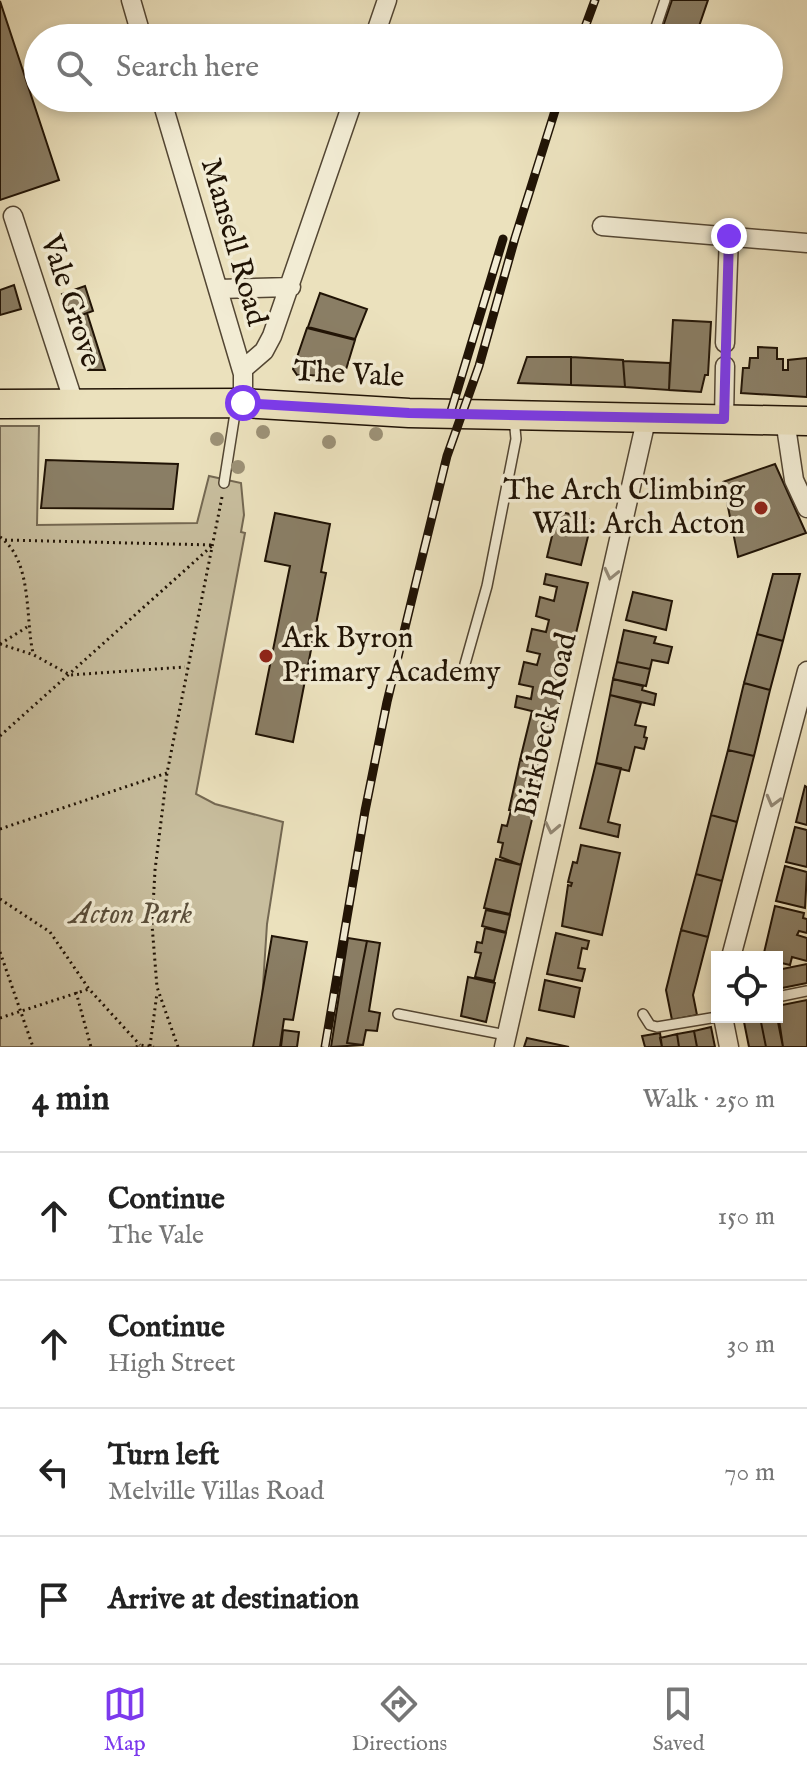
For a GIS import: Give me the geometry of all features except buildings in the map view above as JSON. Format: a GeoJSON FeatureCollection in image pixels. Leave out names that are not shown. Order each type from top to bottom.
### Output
{"type":"FeatureCollection","features":[{"type":"Feature","properties":{"kind":"main road","name":"The Vale"},"geometry":{"type":"LineString","coordinates":[[0,404],[240,403],[409,413],[796,421]]}},
{"type":"Feature","properties":{"kind":"street"},"geometry":{"type":"LineString","coordinates":[[131,0],[138,24]]}},
{"type":"Feature","properties":{"kind":"street"},"geometry":{"type":"LineString","coordinates":[[379,24],[387,0]]}},
{"type":"Feature","properties":{"kind":"street","name":"Mansell Road"},"geometry":{"type":"LineString","coordinates":[[165,112],[242,370],[240,403]]}},
{"type":"Feature","properties":{"kind":"street"},"geometry":{"type":"LineString","coordinates":[[242,370],[264,351],[291,287],[349,112]]}},
{"type":"Feature","properties":{"kind":"street","name":"Vale Grove"},"geometry":{"type":"LineString","coordinates":[[13,216],[74,403]]}},
{"type":"Feature","properties":{"kind":"street"},"geometry":{"type":"LineString","coordinates":[[602,226],[807,243]]}},
{"type":"Feature","properties":{"kind":"street"},"geometry":{"type":"LineString","coordinates":[[725,343],[729,236]]}},
{"type":"Feature","properties":{"kind":"street"},"geometry":{"type":"LineString","coordinates":[[218,289],[291,287]]}},
{"type":"Feature","properties":{"kind":"street"},"geometry":{"type":"LineString","coordinates":[[724,419],[725,366]]}},
{"type":"Feature","properties":{"kind":"street","name":"Birkbeck Road"},"geometry":{"type":"LineString","coordinates":[[505,1041],[647,416]]}},
{"type":"Feature","properties":{"kind":"street"},"geometry":{"type":"LineString","coordinates":[[796,421],[787,449],[794,480],[807,508]]}},
{"type":"Feature","properties":{"kind":"street"},"geometry":{"type":"LineString","coordinates":[[733,951],[807,671]]}},
{"type":"Feature","properties":{"kind":"street"},"geometry":{"type":"LineString","coordinates":[[722,1023],[729,1047]]}},
{"type":"Feature","properties":{"kind":"lane"},"geometry":{"type":"LineString","coordinates":[[657,24],[665,0]]}},
{"type":"Feature","properties":{"kind":"lane"},"geometry":{"type":"LineString","coordinates":[[725,343],[725,366]]}},
{"type":"Feature","properties":{"kind":"lane"},"geometry":{"type":"LineString","coordinates":[[224,483],[240,403]]}},
{"type":"Feature","properties":{"kind":"lane"},"geometry":{"type":"LineString","coordinates":[[465,664],[487,586],[516,439],[513,415]]}},
{"type":"Feature","properties":{"kind":"lane"},"geometry":{"type":"LineString","coordinates":[[783,996],[807,991]]}},
{"type":"Feature","properties":{"kind":"lane"},"geometry":{"type":"LineString","coordinates":[[398,1014],[505,1041]]}},
{"type":"Feature","properties":{"kind":"lane"},"geometry":{"type":"LineString","coordinates":[[643,1014],[650,1025],[657,1027],[711,1018]]}},
{"type":"Feature","properties":{"kind":"path"},"geometry":{"type":"LineString","coordinates":[[0,899],[50,932],[89,989],[138,1046],[152,1047],[158,989],[152,925],[155,870],[167,773],[224,483]]}},
{"type":"Feature","properties":{"kind":"path"},"geometry":{"type":"LineString","coordinates":[[0,537],[13,552],[28,589],[28,626],[34,655]]}},
{"type":"Feature","properties":{"kind":"path"},"geometry":{"type":"LineString","coordinates":[[5,540],[213,545]]}},
{"type":"Feature","properties":{"kind":"path"},"geometry":{"type":"LineString","coordinates":[[0,736],[213,545]]}},
{"type":"Feature","properties":{"kind":"path"},"geometry":{"type":"LineString","coordinates":[[28,626],[0,644],[34,655],[70,675],[186,667]]}},
{"type":"Feature","properties":{"kind":"path"},"geometry":{"type":"LineString","coordinates":[[0,829],[167,773]]}},
{"type":"Feature","properties":{"kind":"path"},"geometry":{"type":"LineString","coordinates":[[0,952],[33,1047]]}},
{"type":"Feature","properties":{"kind":"path"},"geometry":{"type":"LineString","coordinates":[[0,1018],[89,989]]}},
{"type":"Feature","properties":{"kind":"path"},"geometry":{"type":"LineString","coordinates":[[158,989],[178,1047]]}},
{"type":"Feature","properties":{"kind":"path"},"geometry":{"type":"LineString","coordinates":[[76,992],[91,1047]]}},
{"type":"Feature","properties":{"kind":"green space","name":"Acton Park"},"geometry":{"type":"Polygon","coordinates":[[[0,426],[39,426],[37,525],[197,523],[209,476],[241,483],[244,515],[241,532],[245,533],[196,794],[215,804],[283,822],[267,924],[259,1047],[0,1047],[0,426]]]}},
{"type":"Feature","properties":{"kind":"railway"},"geometry":{"type":"LineString","coordinates":[[586,24],[595,0]]}},
{"type":"Feature","properties":{"kind":"railway"},"geometry":{"type":"LineString","coordinates":[[325,1047],[387,702],[447,456],[479,366],[555,112]]}},
{"type":"Feature","properties":{"kind":"railway"},"geometry":{"type":"LineString","coordinates":[[451,411],[503,239]]}},
{"type":"Feature","properties":{"kind":"place","name":"The Arch Climbing Wall: Arch Acton"},"geometry":{"type":"Point","coordinates":[761,508]}},
{"type":"Feature","properties":{"kind":"place","name":"Ark Byron Primary Academy"},"geometry":{"type":"Point","coordinates":[266,656]}},
{"type":"Feature","properties":{"kind":"route"},"geometry":{"type":"LineString","coordinates":[[243,403],[409,413],[724,419],[729,236]]}}]}
